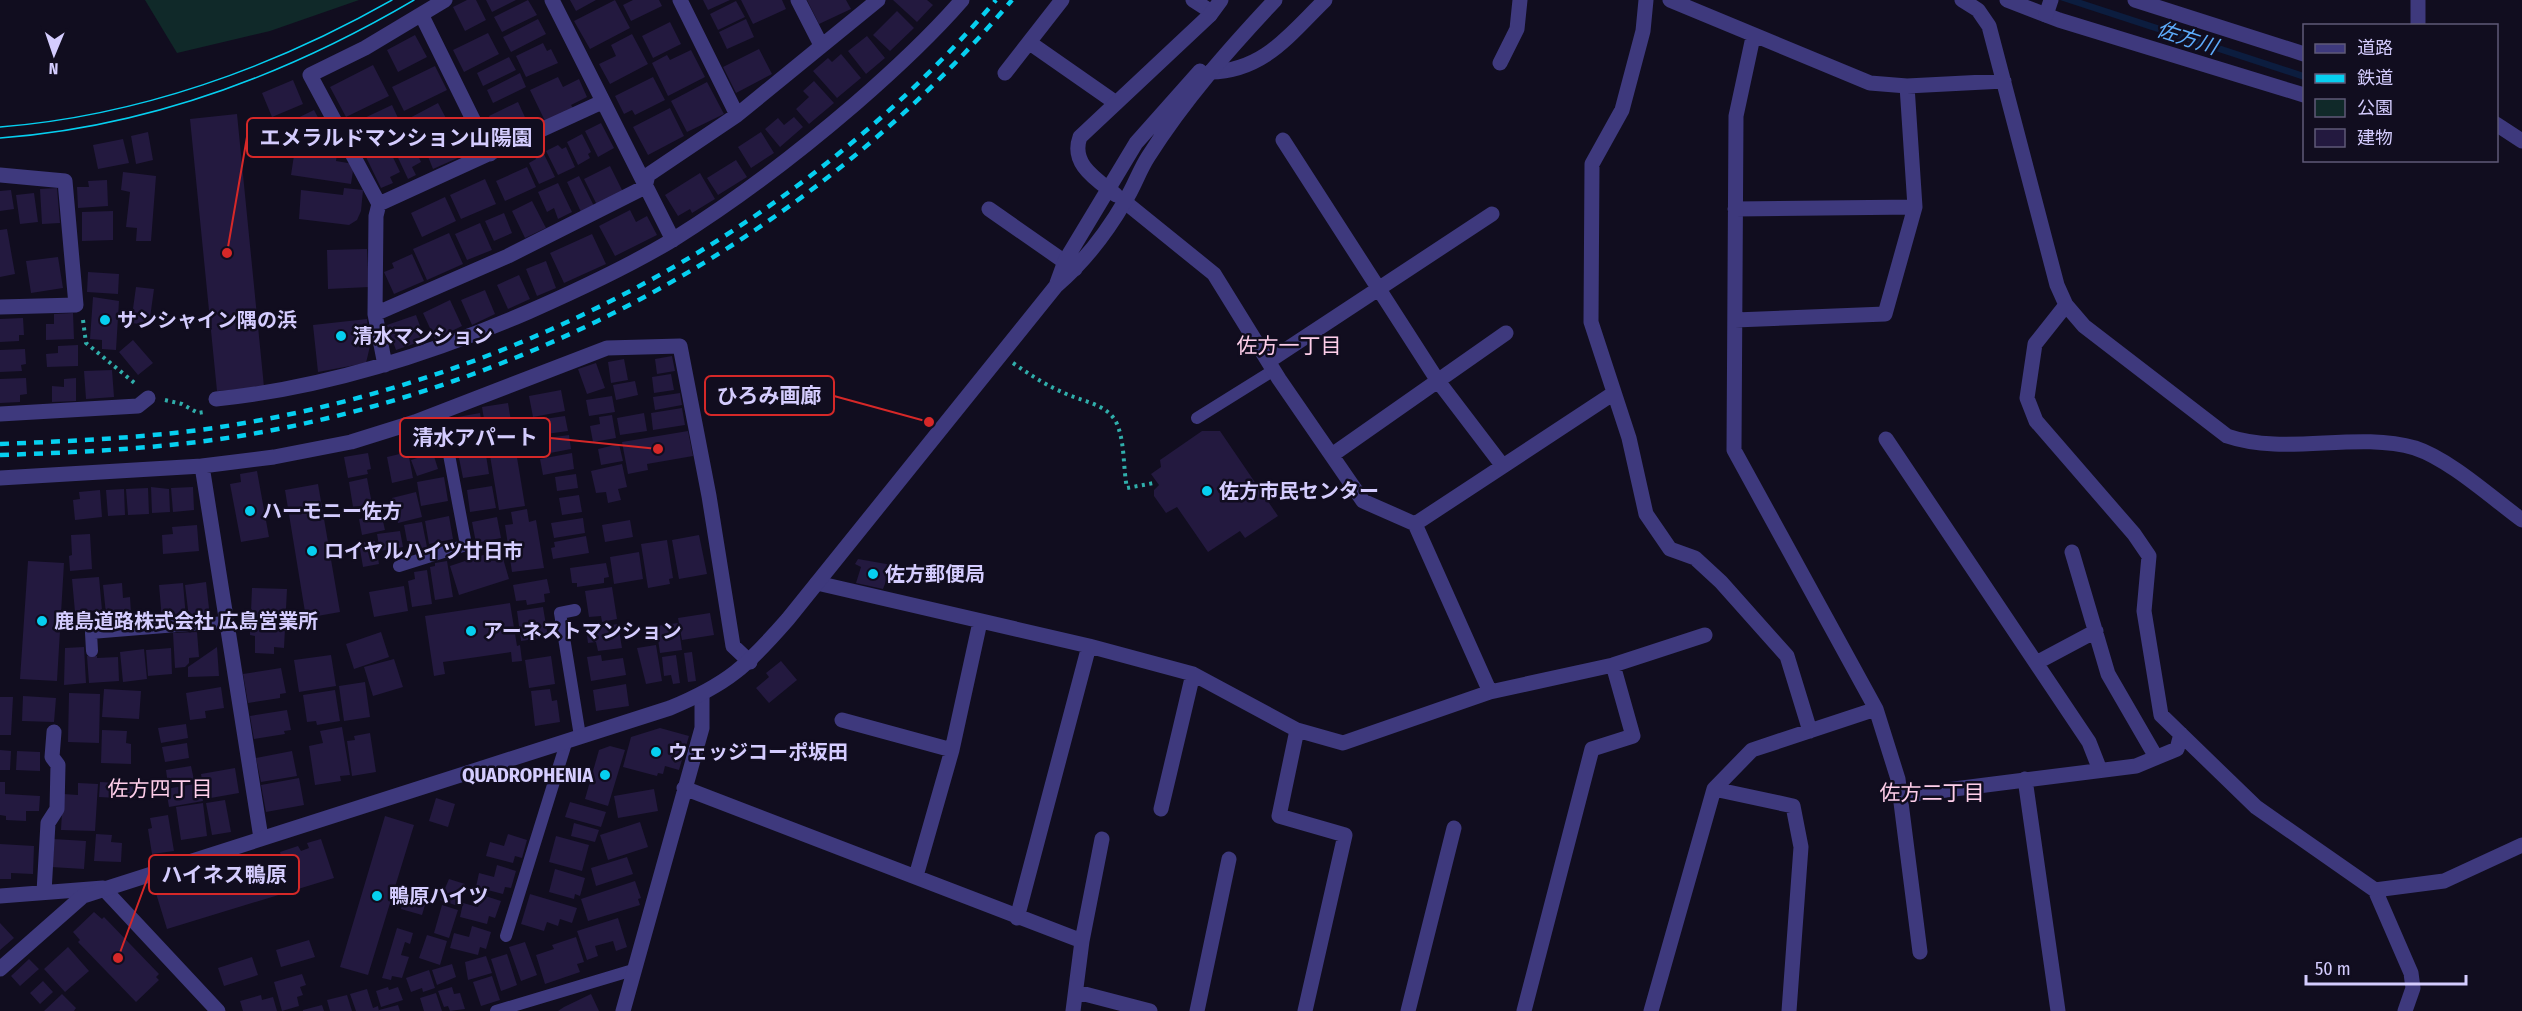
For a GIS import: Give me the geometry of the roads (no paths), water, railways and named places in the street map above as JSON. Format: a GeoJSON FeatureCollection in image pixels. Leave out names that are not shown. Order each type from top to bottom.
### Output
{"type":"FeatureCollection","features":[{"type":"Feature","properties":{"kind":"street"},"geometry":{"type":"LineString","coordinates":[[385,365],[375,314],[376,216],[380,204],[310,75],[365,48],[422,16],[445,0]]}},
{"type":"Feature","properties":{"kind":"street"},"geometry":{"type":"LineString","coordinates":[[552,0],[673,240]]}},
{"type":"Feature","properties":{"kind":"street"},"geometry":{"type":"LineString","coordinates":[[680,0],[737,115]]}},
{"type":"Feature","properties":{"kind":"street"},"geometry":{"type":"LineString","coordinates":[[798,0],[821,45]]}},
{"type":"Feature","properties":{"kind":"street"},"geometry":{"type":"LineString","coordinates":[[375,314],[508,256],[645,187],[648,175],[737,115],[878,0]]}},
{"type":"Feature","properties":{"kind":"street"},"geometry":{"type":"LineString","coordinates":[[216,399],[302,387],[385,365],[466,338],[559,298],[673,240],[741,194],[814,140],[900,65],[962,0]]}},
{"type":"Feature","properties":{"kind":"street"},"geometry":{"type":"LineString","coordinates":[[1005,73],[1062,0]]}},
{"type":"Feature","properties":{"kind":"street"},"geometry":{"type":"LineString","coordinates":[[1193,0],[1207,9],[1210,15]]}},
{"type":"Feature","properties":{"kind":"street"},"geometry":{"type":"LineString","coordinates":[[1221,0],[1210,15],[1085,129],[1076,147],[1080,164],[1214,274],[1363,501],[1414,524],[1490,692]]}},
{"type":"Feature","properties":{"kind":"street"},"geometry":{"type":"LineString","coordinates":[[1070,265],[1125,202],[1147,158],[1210,72],[1274,0]]}},
{"type":"Feature","properties":{"kind":"street"},"geometry":{"type":"LineString","coordinates":[[0,969],[83,896],[103,888],[574,738],[702,695],[728,680],[750,662],[817,583],[1056,286],[1070,265],[1122,164],[1152,123],[1199,72],[1274,0]]}},
{"type":"Feature","properties":{"kind":"street"},"geometry":{"type":"LineString","coordinates":[[1210,72],[1238,70],[1262,59],[1325,0]]}},
{"type":"Feature","properties":{"kind":"street"},"geometry":{"type":"LineString","coordinates":[[1500,63],[1518,29],[1520,0]]}},
{"type":"Feature","properties":{"kind":"street"},"geometry":{"type":"LineString","coordinates":[[1646,0],[1643,31],[1622,110],[1592,164],[1591,322],[1629,438],[1646,514],[1670,549],[1695,558],[1721,582],[1787,656],[1810,731]]}},
{"type":"Feature","properties":{"kind":"street"},"geometry":{"type":"LineString","coordinates":[[1670,0],[1870,83],[1907,86],[2004,81]]}},
{"type":"Feature","properties":{"kind":"street"},"geometry":{"type":"LineString","coordinates":[[1962,0],[1978,10],[1989,26],[2057,285],[2066,305],[2084,326],[2227,436],[2255,442],[2383,444],[2417,449],[2447,465],[2522,520]]}},
{"type":"Feature","properties":{"kind":"street"},"geometry":{"type":"LineString","coordinates":[[2007,0],[2048,8],[2303,95]]}},
{"type":"Feature","properties":{"kind":"street"},"geometry":{"type":"LineString","coordinates":[[2135,0],[2303,54]]}},
{"type":"Feature","properties":{"kind":"street"},"geometry":{"type":"LineString","coordinates":[[2418,0],[2418,24]]}},
{"type":"Feature","properties":{"kind":"street"},"geometry":{"type":"LineString","coordinates":[[422,16],[490,154]]}},
{"type":"Feature","properties":{"kind":"street"},"geometry":{"type":"LineString","coordinates":[[1753,36],[1736,116],[1734,450],[1876,709],[1898,779],[1920,952]]}},
{"type":"Feature","properties":{"kind":"street"},"geometry":{"type":"LineString","coordinates":[[1030,42],[1116,103]]}},
{"type":"Feature","properties":{"kind":"street"},"geometry":{"type":"LineString","coordinates":[[1735,320],[1885,314],[1915,207],[1907,86]]}},
{"type":"Feature","properties":{"kind":"street"},"geometry":{"type":"LineString","coordinates":[[380,204],[602,102]]}},
{"type":"Feature","properties":{"kind":"street"},"geometry":{"type":"LineString","coordinates":[[2498,125],[2522,141]]}},
{"type":"Feature","properties":{"kind":"street"},"geometry":{"type":"LineString","coordinates":[[1283,140],[1438,381],[1502,465]]}},
{"type":"Feature","properties":{"kind":"street"},"geometry":{"type":"LineString","coordinates":[[0,175],[64,181],[76,305],[0,307]]}},
{"type":"Feature","properties":{"kind":"street"},"geometry":{"type":"LineString","coordinates":[[1735,209],[1915,207]]}},
{"type":"Feature","properties":{"kind":"street"},"geometry":{"type":"LineString","coordinates":[[989,209],[1070,265]]}},
{"type":"Feature","properties":{"kind":"street"},"geometry":{"type":"LineString","coordinates":[[1272,365],[1492,214]]}},
{"type":"Feature","properties":{"kind":"street"},"geometry":{"type":"LineString","coordinates":[[2066,305],[2035,344],[2027,398],[2036,421],[2134,534],[2149,556],[2144,611],[2161,715],[2256,807],[2375,890],[2411,973],[2413,988],[2405,1011]]}},
{"type":"Feature","properties":{"kind":"street"},"geometry":{"type":"LineString","coordinates":[[1332,455],[1506,333]]}},
{"type":"Feature","properties":{"kind":"street"},"geometry":{"type":"LineString","coordinates":[[0,478],[202,466],[274,457],[351,442],[441,412],[607,348],[680,346],[709,496],[733,646],[750,662]]}},
{"type":"Feature","properties":{"kind":"street"},"geometry":{"type":"LineString","coordinates":[[1414,524],[1614,393]]}},
{"type":"Feature","properties":{"kind":"street"},"geometry":{"type":"LineString","coordinates":[[0,414],[138,406],[148,398]]}},
{"type":"Feature","properties":{"kind":"street"},"geometry":{"type":"LineString","coordinates":[[1886,439],[2089,742],[2100,770]]}},
{"type":"Feature","properties":{"kind":"street"},"geometry":{"type":"LineString","coordinates":[[202,466],[261,838]]}},
{"type":"Feature","properties":{"kind":"street"},"geometry":{"type":"LineString","coordinates":[[2072,552],[2109,674],[2156,757]]}},
{"type":"Feature","properties":{"kind":"street"},"geometry":{"type":"LineString","coordinates":[[817,583],[1089,646],[1193,674],[1297,730],[1343,742],[1490,692],[1613,664],[1706,635]]}},
{"type":"Feature","properties":{"kind":"street"},"geometry":{"type":"LineString","coordinates":[[916,876],[952,750],[980,622]]}},
{"type":"Feature","properties":{"kind":"street"},"geometry":{"type":"LineString","coordinates":[[2036,663],[2096,631]]}},
{"type":"Feature","properties":{"kind":"street"},"geometry":{"type":"LineString","coordinates":[[1017,918],[1089,646]]}},
{"type":"Feature","properties":{"kind":"street"},"geometry":{"type":"LineString","coordinates":[[1524,1011],[1592,749],[1633,736],[1613,664]]}},
{"type":"Feature","properties":{"kind":"street"},"geometry":{"type":"LineString","coordinates":[[1161,809],[1193,674]]}},
{"type":"Feature","properties":{"kind":"street"},"geometry":{"type":"LineString","coordinates":[[623,1011],[702,728],[702,695]]}},
{"type":"Feature","properties":{"kind":"street"},"geometry":{"type":"LineString","coordinates":[[1651,1011],[1714,789],[1752,750],[1876,709]]}},
{"type":"Feature","properties":{"kind":"street"},"geometry":{"type":"LineString","coordinates":[[842,720],[952,750]]}},
{"type":"Feature","properties":{"kind":"street"},"geometry":{"type":"LineString","coordinates":[[1297,730],[1279,816],[1345,835],[1305,1011]]}},
{"type":"Feature","properties":{"kind":"street"},"geometry":{"type":"LineString","coordinates":[[44,892],[48,823],[57,809],[58,765],[52,757],[54,732]]}},
{"type":"Feature","properties":{"kind":"street"},"geometry":{"type":"LineString","coordinates":[[1899,796],[2136,766],[2177,748],[2181,734]]}},
{"type":"Feature","properties":{"kind":"street"},"geometry":{"type":"LineString","coordinates":[[2025,779],[2058,1011]]}},
{"type":"Feature","properties":{"kind":"street"},"geometry":{"type":"LineString","coordinates":[[684,788],[916,876],[1017,918],[1082,941]]}},
{"type":"Feature","properties":{"kind":"street"},"geometry":{"type":"LineString","coordinates":[[1714,789],[1792,806],[1801,847],[1789,1011]]}},
{"type":"Feature","properties":{"kind":"street"},"geometry":{"type":"LineString","coordinates":[[1408,1011],[1454,828]]}},
{"type":"Feature","properties":{"kind":"street"},"geometry":{"type":"LineString","coordinates":[[1074,1011],[1082,941],[1102,839]]}},
{"type":"Feature","properties":{"kind":"street"},"geometry":{"type":"LineString","coordinates":[[2375,890],[2444,881],[2522,845]]}},
{"type":"Feature","properties":{"kind":"street"},"geometry":{"type":"LineString","coordinates":[[1197,1011],[1229,859]]}},
{"type":"Feature","properties":{"kind":"street"},"geometry":{"type":"LineString","coordinates":[[0,896],[103,888]]}},
{"type":"Feature","properties":{"kind":"street"},"geometry":{"type":"LineString","coordinates":[[103,888],[218,1011]]}},
{"type":"Feature","properties":{"kind":"street"},"geometry":{"type":"LineString","coordinates":[[1077,992],[1150,1011]]}},
{"type":"Feature","properties":{"kind":"lane"},"geometry":{"type":"LineString","coordinates":[[1197,418],[1272,365]]}},
{"type":"Feature","properties":{"kind":"lane"},"geometry":{"type":"LineString","coordinates":[[399,566],[466,545],[441,412]]}},
{"type":"Feature","properties":{"kind":"lane"},"geometry":{"type":"LineString","coordinates":[[506,936],[574,738],[561,613],[575,610]]}},
{"type":"Feature","properties":{"kind":"lane"},"geometry":{"type":"LineString","coordinates":[[92,651],[91,633],[226,622]]}},
{"type":"Feature","properties":{"kind":"lane"},"geometry":{"type":"LineString","coordinates":[[496,1011],[633,970]]}},
{"type":"Feature","properties":{"kind":"water","name":"佐方川"},"geometry":{"type":"Polygon","coordinates":[[[2060,0],[2081,0],[2303,73],[2303,80],[2060,0]]]}},
{"type":"Feature","properties":{"kind":"tram line"},"geometry":{"type":"LineString","coordinates":[[0,127],[103,112],[203,85],[300,47],[392,0]]}},
{"type":"Feature","properties":{"kind":"tram line"},"geometry":{"type":"LineString","coordinates":[[0,138],[55,132],[109,122],[215,93],[317,51],[414,0]]}},
{"type":"Feature","properties":{"kind":"railway"},"geometry":{"type":"LineString","coordinates":[[0,444],[107,439],[214,428],[325,406],[435,375],[541,334],[644,284],[741,225],[833,158],[918,83],[996,0]]}},
{"type":"Feature","properties":{"kind":"railway"},"geometry":{"type":"LineString","coordinates":[[0,455],[165,446],[263,432],[370,407],[475,373],[577,331],[675,280],[768,221],[856,155],[937,81],[1012,0]]}},
{"type":"Feature","properties":{"kind":"place","name":"エメラルドマンション山陽園"},"geometry":{"type":"Point","coordinates":[227,253]}},
{"type":"Feature","properties":{"kind":"place","name":"サンシャイン隅の浜"},"geometry":{"type":"Point","coordinates":[105,320]}},
{"type":"Feature","properties":{"kind":"place","name":"清水マンション"},"geometry":{"type":"Point","coordinates":[341,336]}},
{"type":"Feature","properties":{"kind":"place","name":"ひろみ画廊"},"geometry":{"type":"Point","coordinates":[929,422]}},
{"type":"Feature","properties":{"kind":"place","name":"清水アパート"},"geometry":{"type":"Point","coordinates":[658,449]}},
{"type":"Feature","properties":{"kind":"place","name":"佐方市民センター"},"geometry":{"type":"Point","coordinates":[1207,491]}},
{"type":"Feature","properties":{"kind":"place","name":"ハーモニー佐方"},"geometry":{"type":"Point","coordinates":[250,511]}},
{"type":"Feature","properties":{"kind":"place","name":"ロイヤルハイツ廿日市"},"geometry":{"type":"Point","coordinates":[312,551]}},
{"type":"Feature","properties":{"kind":"place","name":"佐方郵便局"},"geometry":{"type":"Point","coordinates":[873,574]}},
{"type":"Feature","properties":{"kind":"place","name":"鹿島道路株式会社 広島営業所"},"geometry":{"type":"Point","coordinates":[42,621]}},
{"type":"Feature","properties":{"kind":"place","name":"アーネストマンション"},"geometry":{"type":"Point","coordinates":[471,631]}},
{"type":"Feature","properties":{"kind":"place","name":"ウェッジコーポ坂田"},"geometry":{"type":"Point","coordinates":[656,752]}},
{"type":"Feature","properties":{"kind":"place","name":"QUADROPHENIA"},"geometry":{"type":"Point","coordinates":[605,775]}},
{"type":"Feature","properties":{"kind":"place","name":"鴨原ハイツ"},"geometry":{"type":"Point","coordinates":[377,896]}},
{"type":"Feature","properties":{"kind":"place","name":"ハイネス鴨原"},"geometry":{"type":"Point","coordinates":[118,958]}},
{"type":"Feature","properties":{"kind":"district","name":"佐方一丁目"},"geometry":{"type":"Point","coordinates":[1289,346]}},
{"type":"Feature","properties":{"kind":"district","name":"佐方四丁目"},"geometry":{"type":"Point","coordinates":[160,789]}},
{"type":"Feature","properties":{"kind":"district","name":"佐方二丁目"},"geometry":{"type":"Point","coordinates":[1932,793]}}]}
